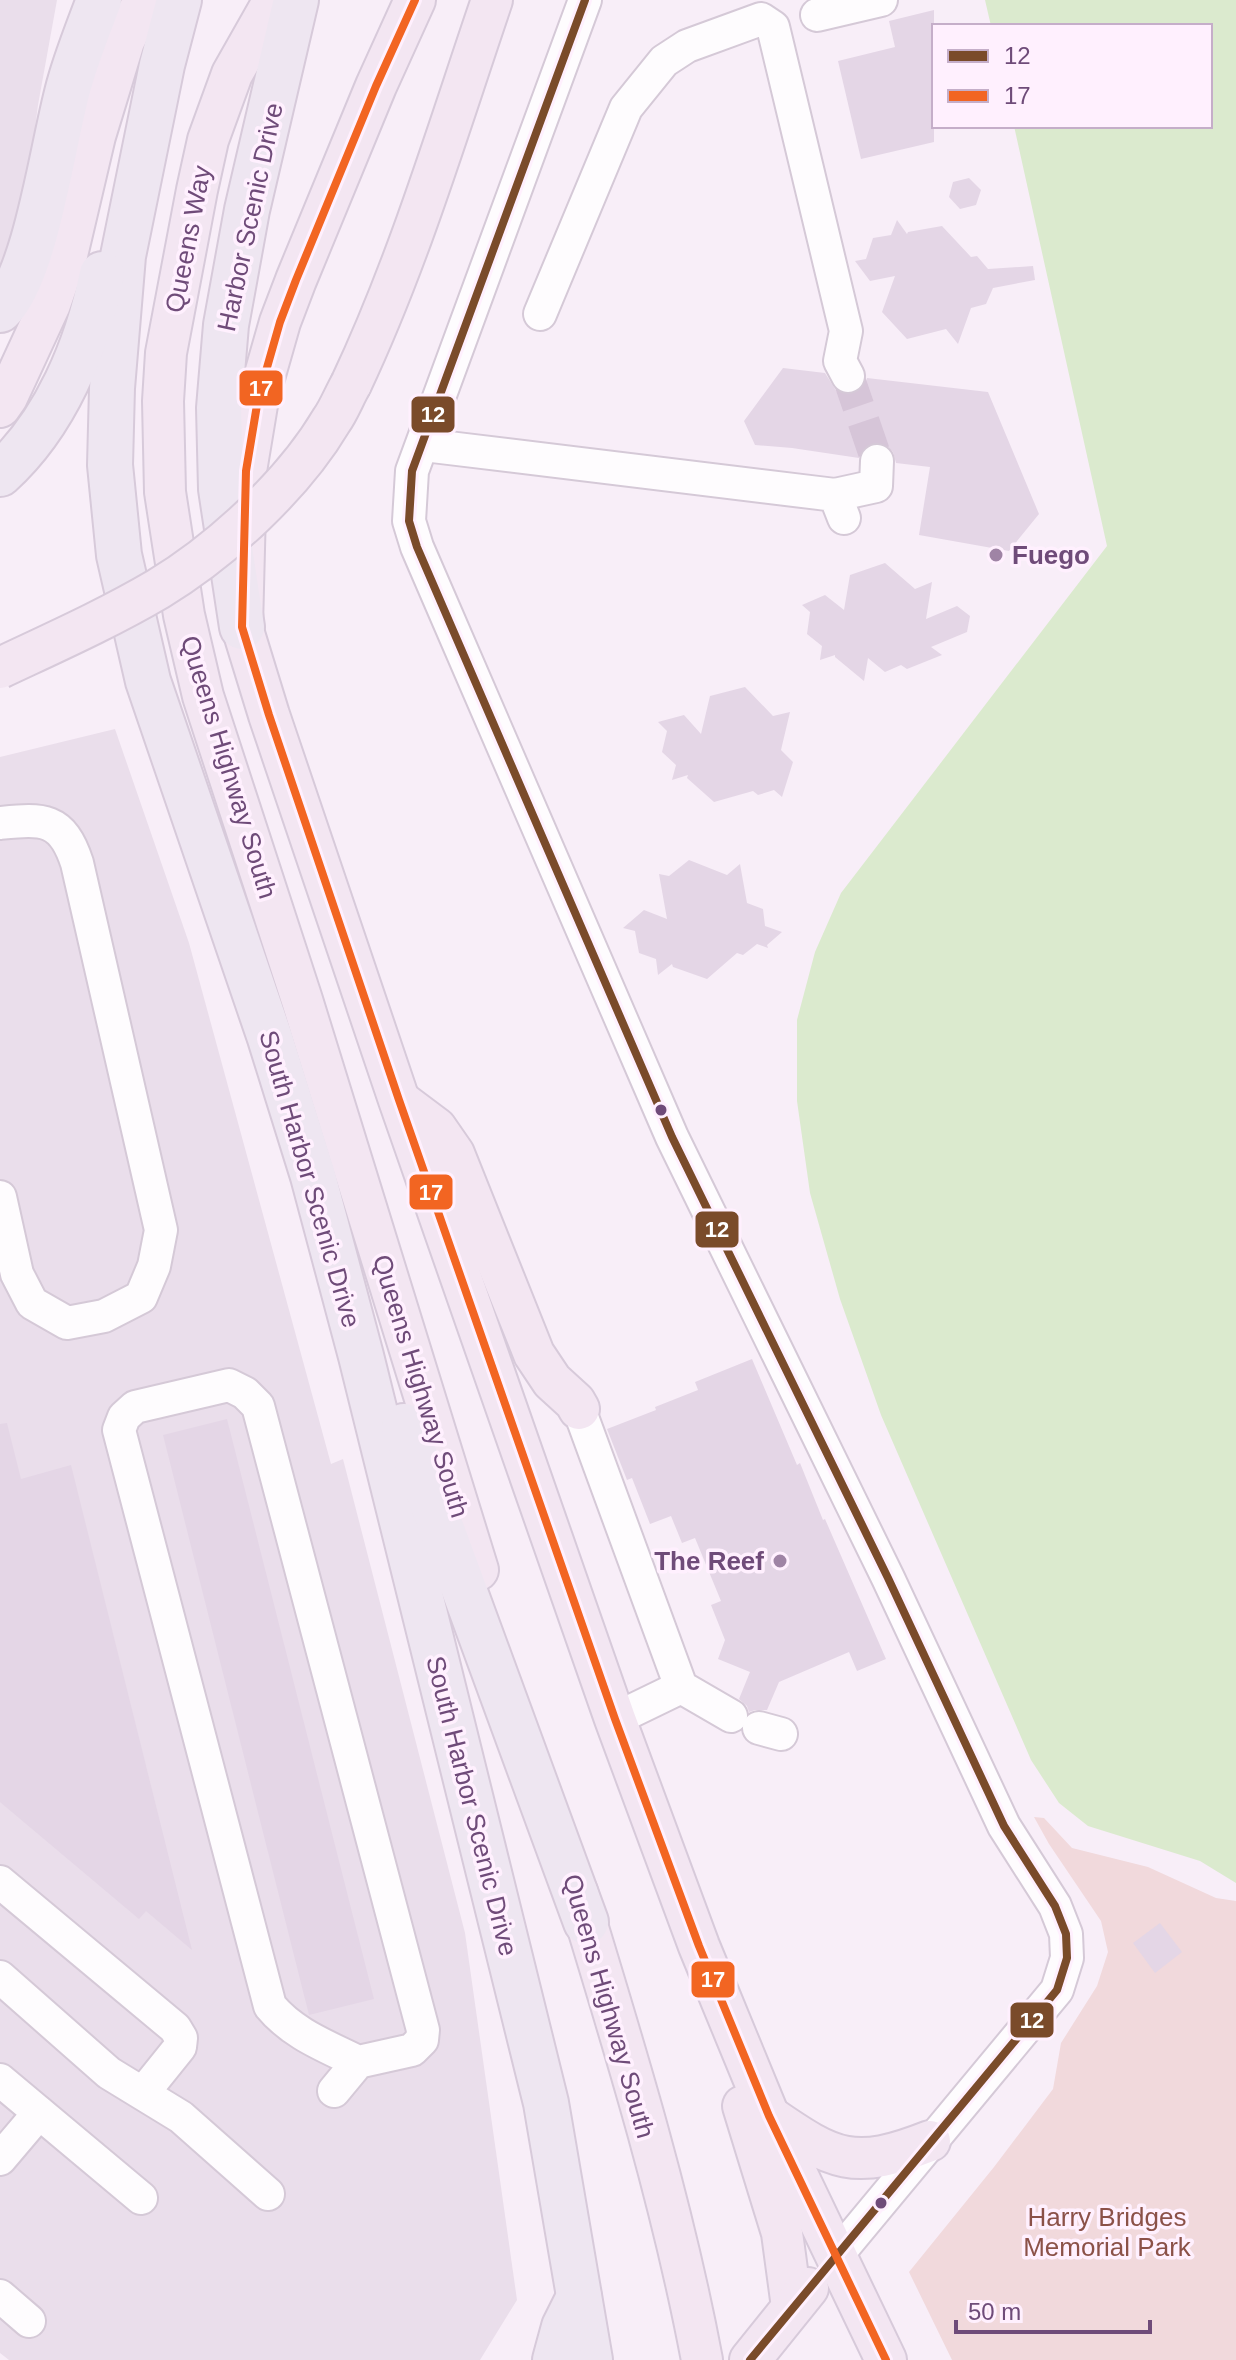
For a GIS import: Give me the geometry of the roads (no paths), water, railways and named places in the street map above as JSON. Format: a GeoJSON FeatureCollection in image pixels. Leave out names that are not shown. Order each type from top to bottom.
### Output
{"type":"FeatureCollection","features":[{"type":"Feature","properties":{"kind":"highway"},"geometry":{"type":"LineString","coordinates":[[0,310],[21,277],[70,81],[99,0]]}},
{"type":"Feature","properties":{"kind":"highway","name":"South Harbor Scenic Drive"},"geometry":{"type":"LineString","coordinates":[[179,0],[162,65],[123,256],[112,388],[110,465],[119,555],[148,681],[270,1038],[313,1176],[361,1356],[546,2103],[590,2360]]}},
{"type":"Feature","properties":{"kind":"highway","name":"Harbor Scenic Drive"},"geometry":{"type":"LineString","coordinates":[[242,627],[221,489],[219,408],[226,325],[247,210],[296,0]]}},
{"type":"Feature","properties":{"kind":"highway"},"geometry":{"type":"LineString","coordinates":[[0,474],[35,435],[70,373],[96,306],[122,181],[162,65]]}},
{"type":"Feature","properties":{"kind":"highway"},"geometry":{"type":"LineString","coordinates":[[313,1176],[586,1922]]}},
{"type":"Feature","properties":{"kind":"highway"},"geometry":{"type":"LineString","coordinates":[[555,2360],[564,2327],[579,2297]]}},
{"type":"Feature","properties":{"kind":"main road"},"geometry":{"type":"LineString","coordinates":[[0,407],[50,304],[67,255],[95,136],[124,41],[144,0]]}},
{"type":"Feature","properties":{"kind":"main road","name":"Queens Way"},"geometry":{"type":"LineString","coordinates":[[165,492],[163,401],[166,353],[208,140],[232,74],[274,0]]}},
{"type":"Feature","properties":{"kind":"main road"},"geometry":{"type":"LineString","coordinates":[[415,0],[296,280],[280,322],[258,399],[246,471],[242,627],[399,1100],[615,1719],[699,1946],[769,2116],[886,2360]]}},
{"type":"Feature","properties":{"kind":"main road"},"geometry":{"type":"LineString","coordinates":[[0,668],[123,608],[206,557],[280,488],[331,422],[372,338],[425,197],[492,0]]}},
{"type":"Feature","properties":{"kind":"main road"},"geometry":{"type":"LineString","coordinates":[[0,385],[31,345]]}},
{"type":"Feature","properties":{"kind":"main road","name":"Queens Highway South"},"geometry":{"type":"LineString","coordinates":[[165,492],[184,615],[203,696],[302,1000],[586,1922],[686,2278],[702,2360]]}},
{"type":"Feature","properties":{"kind":"main road"},"geometry":{"type":"LineString","coordinates":[[399,1100],[436,1128],[454,1154],[534,1354],[552,1381],[579,1409]]}},
{"type":"Feature","properties":{"kind":"main road"},"geometry":{"type":"LineString","coordinates":[[655,1826],[782,2233],[792,2307]]}},
{"type":"Feature","properties":{"kind":"main road"},"geometry":{"type":"LineString","coordinates":[[769,2116],[800,2138],[840,2157],[855,2160],[902,2153],[930,2141]]}},
{"type":"Feature","properties":{"kind":"main road"},"geometry":{"type":"LineString","coordinates":[[750,2360],[837,2255]]}},
{"type":"Feature","properties":{"kind":"street"},"geometry":{"type":"LineString","coordinates":[[585,0],[412,471],[409,521],[417,547],[672,1137],[888,1578],[1004,1826],[1055,1906],[1066,1934],[1067,1958],[1057,1990],[837,2255]]}},
{"type":"Feature","properties":{"kind":"street"},"geometry":{"type":"LineString","coordinates":[[817,15],[881,0]]}},
{"type":"Feature","properties":{"kind":"street"},"geometry":{"type":"LineString","coordinates":[[540,314],[626,108],[664,61],[687,46],[761,19],[773,27],[846,331],[840,361],[848,376]]}},
{"type":"Feature","properties":{"kind":"street"},"geometry":{"type":"LineString","coordinates":[[424,445],[497,453],[840,507],[876,486],[877,461]]}},
{"type":"Feature","properties":{"kind":"street"},"geometry":{"type":"LineString","coordinates":[[0,823],[32,820],[52,825],[69,840],[77,863],[161,1230],[154,1266],[141,1297],[104,1316],[67,1323],[32,1303],[17,1274],[0,1197]]}},
{"type":"Feature","properties":{"kind":"street"},"geometry":{"type":"LineString","coordinates":[[334,2091],[358,2062],[412,2050],[422,2040],[423,2030],[258,1406],[245,1393],[229,1385],[135,1407],[124,1417],[119,1430],[270,2006],[281,2020],[297,2032],[358,2062]]}},
{"type":"Feature","properties":{"kind":"street"},"geometry":{"type":"LineString","coordinates":[[579,1409],[681,1687],[757,1726]]}},
{"type":"Feature","properties":{"kind":"street"},"geometry":{"type":"LineString","coordinates":[[615,1719],[681,1687]]}},
{"type":"Feature","properties":{"kind":"street"},"geometry":{"type":"LineString","coordinates":[[0,1882],[175,2028],[181,2038],[180,2047],[143,2093]]}},
{"type":"Feature","properties":{"kind":"street"},"geometry":{"type":"LineString","coordinates":[[0,1977],[109,2073],[181,2117],[268,2194]]}},
{"type":"Feature","properties":{"kind":"street"},"geometry":{"type":"LineString","coordinates":[[0,2080],[141,2198]]}},
{"type":"Feature","properties":{"kind":"street"},"geometry":{"type":"LineString","coordinates":[[0,2159],[39,2113]]}},
{"type":"Feature","properties":{"kind":"street"},"geometry":{"type":"LineString","coordinates":[[0,2296],[29,2321]]}},
{"type":"Feature","properties":{"kind":"tunnel"},"geometry":{"type":"LineString","coordinates":[[848,376],[877,461]]}},
{"type":"Feature","properties":{"kind":"place","name":"Fuego"},"geometry":{"type":"Point","coordinates":[996,555]}},
{"type":"Feature","properties":{"kind":"place","name":"The Reef"},"geometry":{"type":"Point","coordinates":[780,1561]}},
{"type":"Feature","properties":{"kind":"park label","name":"Harry Bridges Memorial Park"},"geometry":{"type":"Point","coordinates":[1107,2232]}}]}
